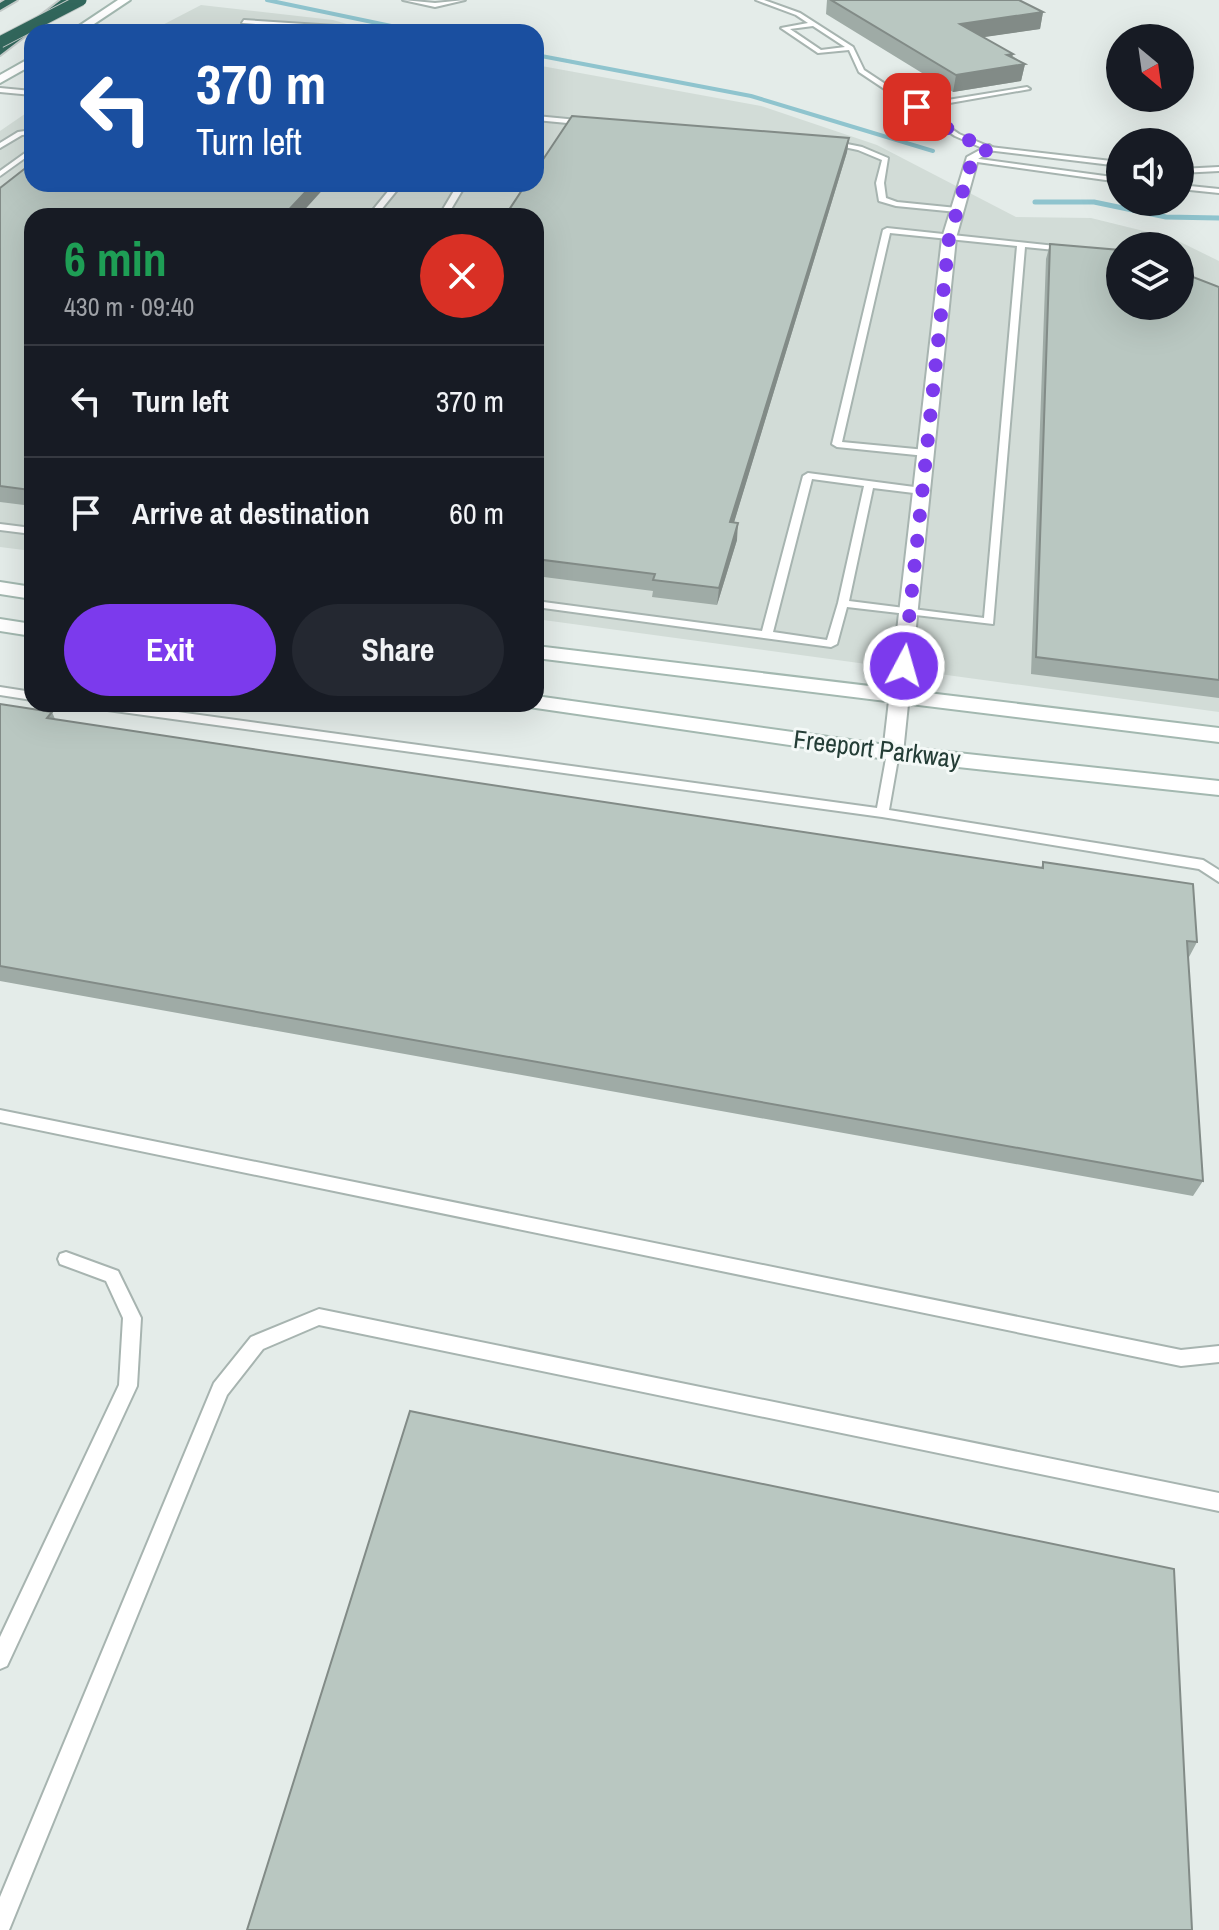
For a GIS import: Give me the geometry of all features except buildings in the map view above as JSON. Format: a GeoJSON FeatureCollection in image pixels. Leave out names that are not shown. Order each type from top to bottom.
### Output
{"type":"FeatureCollection","features":[{"type":"Feature","properties":{"kind":"highway"},"geometry":{"type":"LineString","coordinates":[[0,7],[12,0]]}},
{"type":"Feature","properties":{"kind":"highway"},"geometry":{"type":"LineString","coordinates":[[36,24],[67,0]]}},
{"type":"Feature","properties":{"kind":"highway"},"geometry":{"type":"LineString","coordinates":[[35,24],[81,0]]}},
{"type":"Feature","properties":{"kind":"highway"},"geometry":{"type":"LineString","coordinates":[[0,42],[24,30]]}},
{"type":"Feature","properties":{"kind":"highway"},"geometry":{"type":"LineString","coordinates":[[0,52],[24,33]]}},
{"type":"Feature","properties":{"kind":"main road"},"geometry":{"type":"LineString","coordinates":[[88,24],[125,0]]}},
{"type":"Feature","properties":{"kind":"main road"},"geometry":{"type":"LineString","coordinates":[[0,80],[24,65]]}},
{"type":"Feature","properties":{"kind":"main road"},"geometry":{"type":"LineString","coordinates":[[893,753],[949,238],[972,160],[989,149]]}},
{"type":"Feature","properties":{"kind":"main road"},"geometry":{"type":"LineString","coordinates":[[0,588],[24,592]]}},
{"type":"Feature","properties":{"kind":"main road"},"geometry":{"type":"LineString","coordinates":[[0,625],[24,629]]}},
{"type":"Feature","properties":{"kind":"main road"},"geometry":{"type":"LineString","coordinates":[[544,653],[1219,735]]}},
{"type":"Feature","properties":{"kind":"main road","name":"Freeport Parkway"},"geometry":{"type":"LineString","coordinates":[[544,703],[893,753],[1219,788]]}},
{"type":"Feature","properties":{"kind":"lane"},"geometry":{"type":"LineString","coordinates":[[406,0],[435,5],[462,0]]}},
{"type":"Feature","properties":{"kind":"lane"},"geometry":{"type":"LineString","coordinates":[[759,0],[798,14],[851,48],[861,71],[957,135],[989,149],[1106,162]]}},
{"type":"Feature","properties":{"kind":"lane"},"geometry":{"type":"LineString","coordinates":[[242,24],[252,14]]}},
{"type":"Feature","properties":{"kind":"lane"},"geometry":{"type":"LineString","coordinates":[[244,22],[274,24]]}},
{"type":"Feature","properties":{"kind":"lane"},"geometry":{"type":"LineString","coordinates":[[814,24],[784,28],[820,52],[851,48]]}},
{"type":"Feature","properties":{"kind":"lane"},"geometry":{"type":"LineString","coordinates":[[917,107],[1027,89]]}},
{"type":"Feature","properties":{"kind":"lane"},"geometry":{"type":"LineString","coordinates":[[0,90],[24,92]]}},
{"type":"Feature","properties":{"kind":"lane"},"geometry":{"type":"LineString","coordinates":[[544,119],[596,124]]}},
{"type":"Feature","properties":{"kind":"lane"},"geometry":{"type":"LineString","coordinates":[[0,146],[24,133]]}},
{"type":"Feature","properties":{"kind":"lane"},"geometry":{"type":"LineString","coordinates":[[827,143],[860,148],[886,159],[880,183],[882,199],[896,204],[957,210]]}},
{"type":"Feature","properties":{"kind":"lane"},"geometry":{"type":"LineString","coordinates":[[0,174],[24,156]]}},
{"type":"Feature","properties":{"kind":"lane"},"geometry":{"type":"LineString","coordinates":[[972,160],[1106,178]]}},
{"type":"Feature","properties":{"kind":"lane"},"geometry":{"type":"LineString","coordinates":[[1194,170],[1219,169]]}},
{"type":"Feature","properties":{"kind":"lane"},"geometry":{"type":"LineString","coordinates":[[1194,188],[1219,191]]}},
{"type":"Feature","properties":{"kind":"lane"},"geometry":{"type":"LineString","coordinates":[[378,208],[392,192]]}},
{"type":"Feature","properties":{"kind":"lane"},"geometry":{"type":"LineString","coordinates":[[926,453],[837,444],[887,230],[1078,251]]}},
{"type":"Feature","properties":{"kind":"lane"},"geometry":{"type":"LineString","coordinates":[[843,603],[989,622],[1021,245]]}},
{"type":"Feature","properties":{"kind":"lane"},"geometry":{"type":"LineString","coordinates":[[767,635],[808,476],[922,491]]}},
{"type":"Feature","properties":{"kind":"lane"},"geometry":{"type":"LineString","coordinates":[[544,605],[831,644],[869,484]]}},
{"type":"Feature","properties":{"kind":"lane"},"geometry":{"type":"LineString","coordinates":[[0,527],[24,530]]}},
{"type":"Feature","properties":{"kind":"lane"},"geometry":{"type":"LineString","coordinates":[[0,691],[24,695]]}},
{"type":"Feature","properties":{"kind":"lane"},"geometry":{"type":"LineString","coordinates":[[151,712],[882,813],[1203,865],[1219,877]]}},
{"type":"Feature","properties":{"kind":"lane"},"geometry":{"type":"LineString","coordinates":[[882,813],[893,753]]}},
{"type":"Feature","properties":{"kind":"lane"},"geometry":{"type":"LineString","coordinates":[[0,1116],[1181,1358],[1219,1354]]}},
{"type":"Feature","properties":{"kind":"lane"},"geometry":{"type":"LineString","coordinates":[[0,1659],[128,1386],[132,1318],[112,1276],[66,1259]]}},
{"type":"Feature","properties":{"kind":"lane"},"geometry":{"type":"LineString","coordinates":[[0,1924],[220,1389],[257,1343],[319,1317],[1219,1502]]}},
{"type":"Feature","properties":{"kind":"shaded area"},"geometry":{"type":"Polygon","coordinates":[[[201,5],[347,24],[164,24],[201,5]]]}},
{"type":"Feature","properties":{"kind":"shaded area"},"geometry":{"type":"Polygon","coordinates":[[[544,66],[761,106],[877,145],[1016,217],[1091,218],[1148,232],[1106,232],[1106,320],[1194,320],[1194,249],[1219,261],[1219,712],[544,620],[544,208],[24,208],[24,550],[0,547],[0,131],[24,114],[24,192],[544,192],[544,66]]]}},
{"type":"Feature","properties":{"kind":"waterway"},"geometry":{"type":"LineString","coordinates":[[267,0],[382,24]]}},
{"type":"Feature","properties":{"kind":"waterway"},"geometry":{"type":"LineString","coordinates":[[544,57],[751,96],[933,151]]}},
{"type":"Feature","properties":{"kind":"waterway"},"geometry":{"type":"LineString","coordinates":[[1035,202],[1094,202],[1166,217],[1219,218]]}},
{"type":"Feature","properties":{"kind":"route"},"geometry":{"type":"LineString","coordinates":[[904,666],[949,238],[973,157],[989,149],[957,135],[917,107]]}}]}
